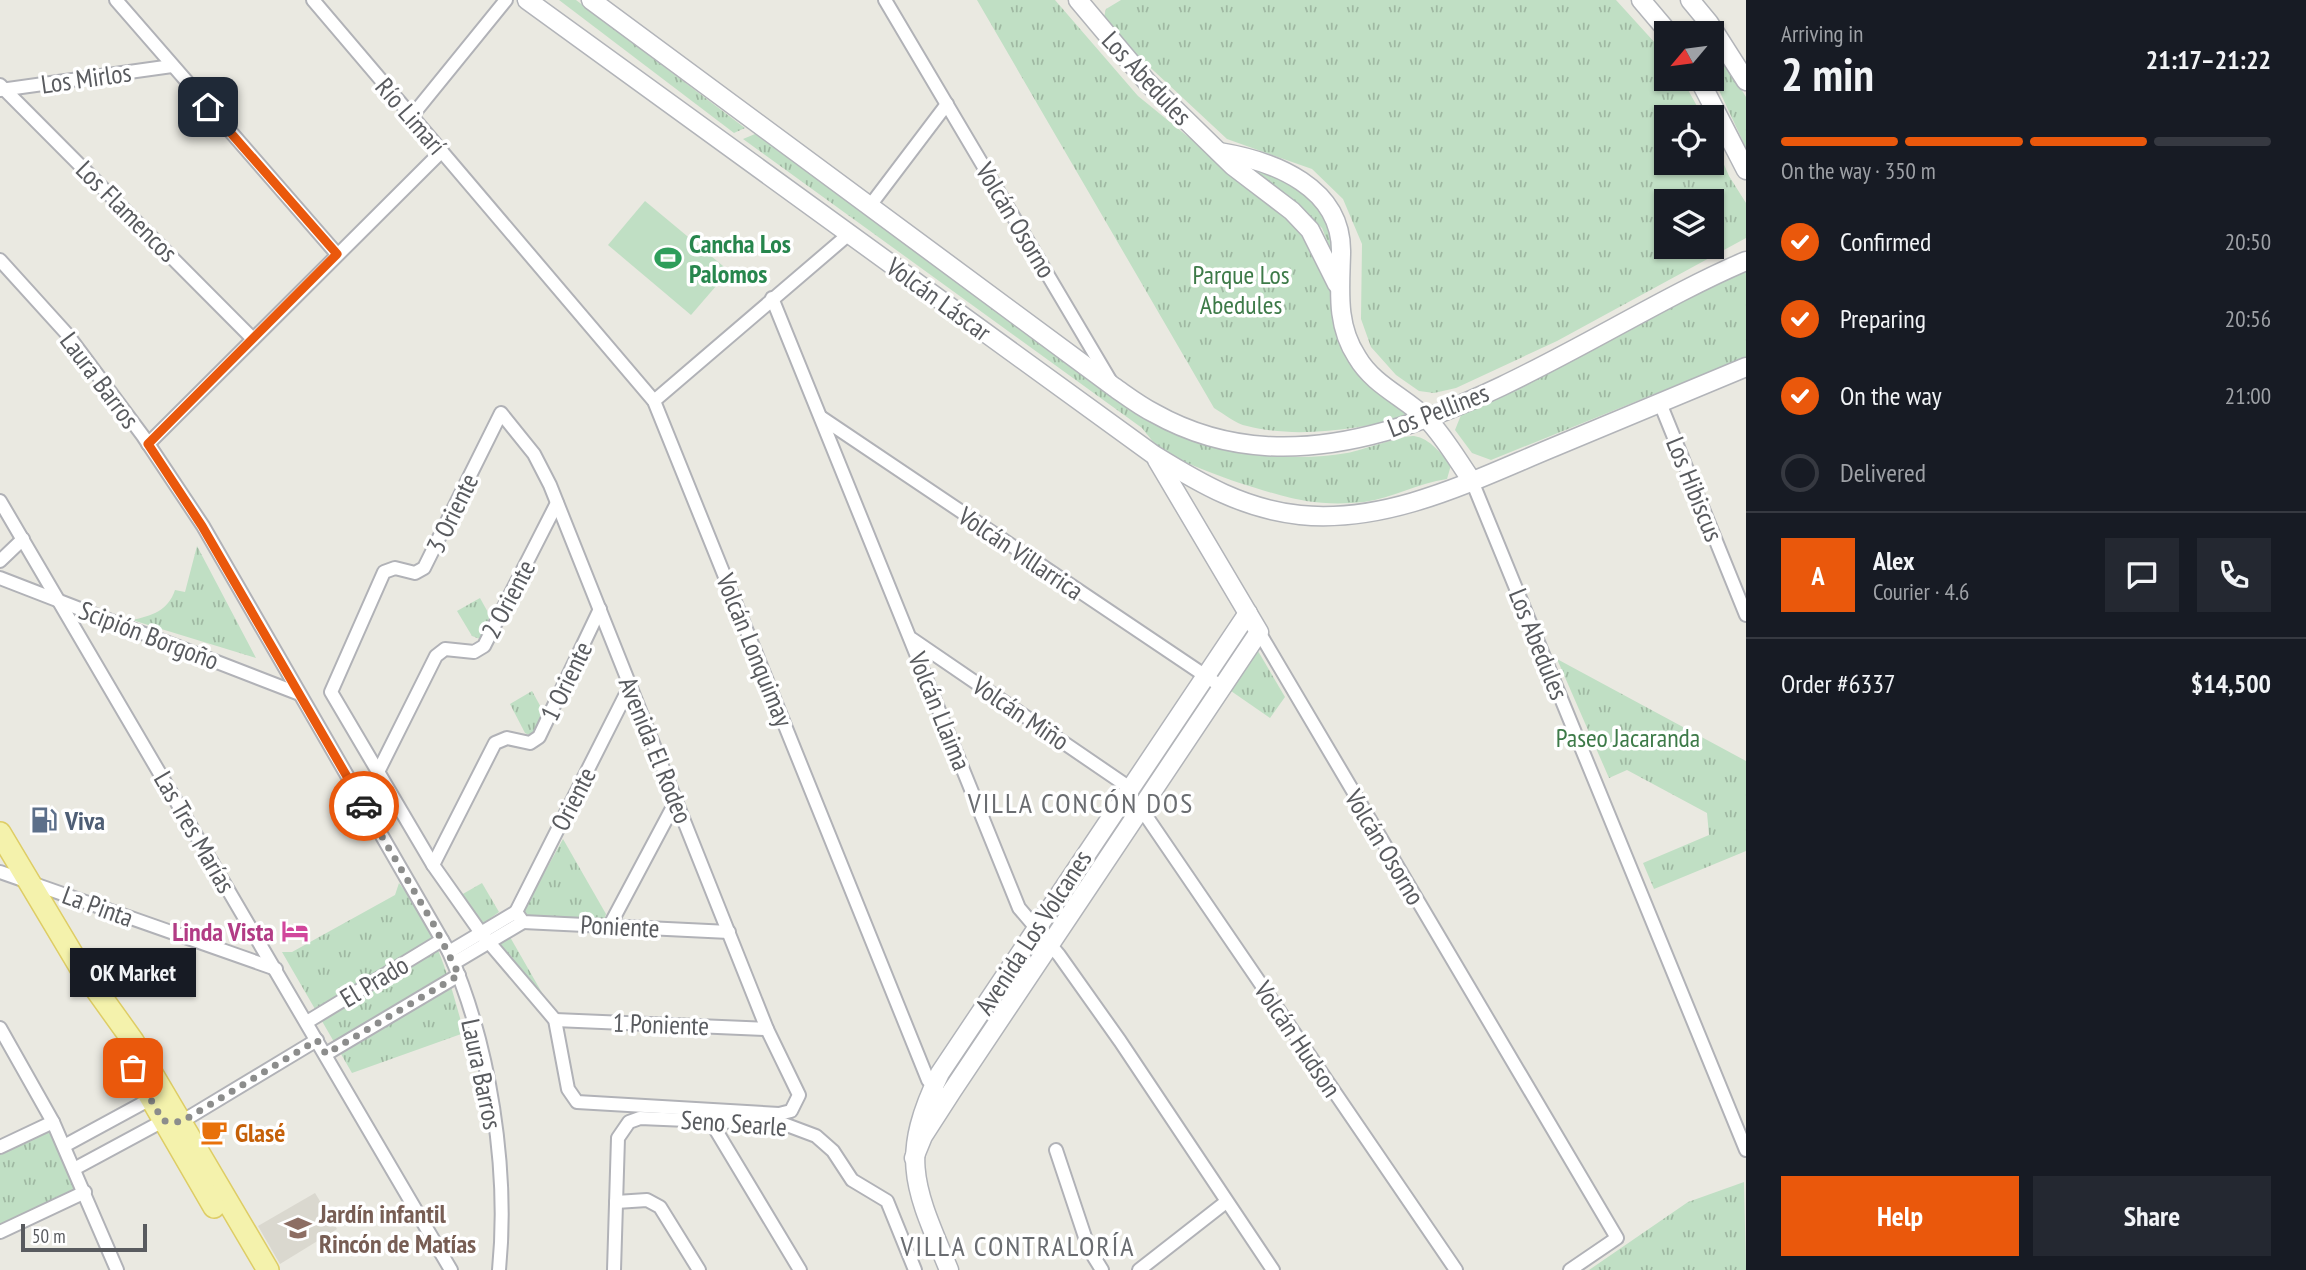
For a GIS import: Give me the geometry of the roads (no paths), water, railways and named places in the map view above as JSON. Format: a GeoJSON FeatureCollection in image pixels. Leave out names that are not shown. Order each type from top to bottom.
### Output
{"type":"FeatureCollection","features":[{"type":"Feature","properties":{"kind":"main road"},"geometry":{"type":"LineString","coordinates":[[0,832],[80,968],[133,1041],[157,1095],[251,1270]]}},
{"type":"Feature","properties":{"kind":"main road"},"geometry":{"type":"LineString","coordinates":[[172,1122],[268,1270]]}},
{"type":"Feature","properties":{"kind":"street"},"geometry":{"type":"LineString","coordinates":[[117,0],[337,254]]}},
{"type":"Feature","properties":{"kind":"street","name":"Río Limarí"},"geometry":{"type":"LineString","coordinates":[[313,0],[511,230]]}},
{"type":"Feature","properties":{"kind":"street"},"geometry":{"type":"LineString","coordinates":[[411,117],[506,0]]}},
{"type":"Feature","properties":{"kind":"street","name":"Volcán Láscar"},"geometry":{"type":"LineString","coordinates":[[527,0],[1154,455]]}},
{"type":"Feature","properties":{"kind":"street","name":"Volcán Láscar"},"geometry":{"type":"LineString","coordinates":[[591,0],[1114,387]]}},
{"type":"Feature","properties":{"kind":"street","name":"Volcán Osorno"},"geometry":{"type":"LineString","coordinates":[[885,0],[1114,387]]}},
{"type":"Feature","properties":{"kind":"street","name":"Los Abedules"},"geometry":{"type":"LineString","coordinates":[[1078,0],[1129,63],[1219,152],[1293,211],[1310,230],[1339,287]]}},
{"type":"Feature","properties":{"kind":"street"},"geometry":{"type":"LineString","coordinates":[[1642,0],[1659,21]]}},
{"type":"Feature","properties":{"kind":"street"},"geometry":{"type":"LineString","coordinates":[[1689,0],[1699,21]]}},
{"type":"Feature","properties":{"kind":"street"},"geometry":{"type":"LineString","coordinates":[[1724,54],[1746,81]]}},
{"type":"Feature","properties":{"kind":"street","name":"Los Mirlos"},"geometry":{"type":"LineString","coordinates":[[2,88],[172,66]]}},
{"type":"Feature","properties":{"kind":"street","name":"Los Flamencos"},"geometry":{"type":"LineString","coordinates":[[2,88],[253,339]]}},
{"type":"Feature","properties":{"kind":"street"},"geometry":{"type":"LineString","coordinates":[[1705,91],[1746,170]]}},
{"type":"Feature","properties":{"kind":"street"},"geometry":{"type":"LineString","coordinates":[[869,207],[947,104]]}},
{"type":"Feature","properties":{"kind":"street"},"geometry":{"type":"LineString","coordinates":[[148,444],[442,150]]}},
{"type":"Feature","properties":{"kind":"street","name":"Los Abedules"},"geometry":{"type":"LineString","coordinates":[[1219,152],[1284,169],[1319,196],[1331,213],[1341,251],[1341,320],[1357,358],[1378,383],[1427,419],[1472,481],[1746,1150]]}},
{"type":"Feature","properties":{"kind":"street","name":"Volcán Lonquimay"},"geometry":{"type":"LineString","coordinates":[[511,230],[654,401],[933,1087],[946,1100]]}},
{"type":"Feature","properties":{"kind":"street"},"geometry":{"type":"LineString","coordinates":[[654,401],[849,234]]}},
{"type":"Feature","properties":{"kind":"street","name":"Laura Barros"},"geometry":{"type":"LineString","coordinates":[[0,260],[66,334],[148,444],[202,526],[451,958],[486,1078],[500,1166],[499,1270]]}},
{"type":"Feature","properties":{"kind":"street","name":"Los Pellines"},"geometry":{"type":"LineString","coordinates":[[1114,387],[1155,414],[1200,432],[1227,439],[1282,447],[1347,442],[1427,419],[1556,359],[1711,275],[1746,261]]}},
{"type":"Feature","properties":{"kind":"street","name":"Volcán Llaima"},"geometry":{"type":"LineString","coordinates":[[772,298],[1019,908],[1049,943],[1121,1041],[1273,1270]]}},
{"type":"Feature","properties":{"kind":"street"},"geometry":{"type":"LineString","coordinates":[[1154,455],[1207,488],[1252,506],[1301,515],[1370,513],[1472,481],[1746,367]]}},
{"type":"Feature","properties":{"kind":"street","name":"Los Hibiscus"},"geometry":{"type":"LineString","coordinates":[[1660,403],[1746,615]]}},
{"type":"Feature","properties":{"kind":"street","name":"Avenida El Rodeo"},"geometry":{"type":"LineString","coordinates":[[501,413],[534,454],[557,503],[767,1029],[799,1095],[791,1111],[779,1114],[576,1102],[568,1088],[555,1020]]}},
{"type":"Feature","properties":{"kind":"street","name":"3 Oriente"},"geometry":{"type":"LineString","coordinates":[[378,772],[331,692],[384,572],[395,568],[415,573],[424,568],[501,413]]}},
{"type":"Feature","properties":{"kind":"street","name":"Volcán Villarrica"},"geometry":{"type":"LineString","coordinates":[[821,418],[1222,687]]}},
{"type":"Feature","properties":{"kind":"street","name":"Volcán Osorno"},"geometry":{"type":"LineString","coordinates":[[1154,455],[1617,1238],[1570,1270]]}},
{"type":"Feature","properties":{"kind":"street","name":"Las Tres Marías"},"geometry":{"type":"LineString","coordinates":[[0,502],[61,601],[451,1270]]}},
{"type":"Feature","properties":{"kind":"street","name":"2 Oriente"},"geometry":{"type":"LineString","coordinates":[[378,772],[436,656],[445,649],[474,652],[484,646],[557,503]]}},
{"type":"Feature","properties":{"kind":"street"},"geometry":{"type":"LineString","coordinates":[[0,561],[23,539]]}},
{"type":"Feature","properties":{"kind":"street","name":"Scipión Borgoño"},"geometry":{"type":"LineString","coordinates":[[0,578],[297,693]]}},
{"type":"Feature","properties":{"kind":"street","name":"1 Oriente"},"geometry":{"type":"LineString","coordinates":[[433,865],[495,743],[507,738],[530,743],[539,737],[600,609]]}},
{"type":"Feature","properties":{"kind":"street","name":"Avenida Los Volcanes"},"geometry":{"type":"LineString","coordinates":[[949,1270],[917,1189],[914,1158],[922,1113],[933,1087],[1248,613]]}},
{"type":"Feature","properties":{"kind":"street","name":"Avenida Los Volcanes"},"geometry":{"type":"LineString","coordinates":[[914,1158],[923,1136],[946,1100],[1259,632]]}},
{"type":"Feature","properties":{"kind":"street","name":"Volcán Miño"},"geometry":{"type":"LineString","coordinates":[[912,639],[1130,788]]}},
{"type":"Feature","properties":{"kind":"street","name":"Oriente"},"geometry":{"type":"LineString","coordinates":[[519,917],[629,686]]}},
{"type":"Feature","properties":{"kind":"street"},"geometry":{"type":"LineString","coordinates":[[378,772],[433,865],[485,937],[555,1020]]}},
{"type":"Feature","properties":{"kind":"street"},"geometry":{"type":"LineString","coordinates":[[610,925],[676,801]]}},
{"type":"Feature","properties":{"kind":"street","name":"Volcán Hudson"},"geometry":{"type":"LineString","coordinates":[[1140,807],[1456,1270]]}},
{"type":"Feature","properties":{"kind":"street","name":"La Pinta"},"geometry":{"type":"LineString","coordinates":[[0,872],[276,969]]}},
{"type":"Feature","properties":{"kind":"street","name":"Poniente"},"geometry":{"type":"LineString","coordinates":[[519,917],[729,932]]}},
{"type":"Feature","properties":{"kind":"street","name":"El Prado"},"geometry":{"type":"LineString","coordinates":[[326,1054],[451,958],[519,917]]}},
{"type":"Feature","properties":{"kind":"street","name":"El Prado"},"geometry":{"type":"LineString","coordinates":[[307,1022],[451,958]]}},
{"type":"Feature","properties":{"kind":"street","name":"1 Poniente"},"geometry":{"type":"LineString","coordinates":[[555,1020],[767,1029]]}},
{"type":"Feature","properties":{"kind":"street"},"geometry":{"type":"LineString","coordinates":[[0,1028],[53,1122],[117,1270]]}},
{"type":"Feature","properties":{"kind":"street"},"geometry":{"type":"LineString","coordinates":[[74,1169],[172,1122],[317,1040]]}},
{"type":"Feature","properties":{"kind":"street"},"geometry":{"type":"LineString","coordinates":[[64,1146],[157,1095]]}},
{"type":"Feature","properties":{"kind":"street","name":"Seno Searle"},"geometry":{"type":"LineString","coordinates":[[614,1270],[618,1138],[629,1122],[640,1118],[784,1124],[816,1136],[832,1151],[852,1180],[890,1205],[915,1270]]}},
{"type":"Feature","properties":{"kind":"street"},"geometry":{"type":"LineString","coordinates":[[0,1147],[53,1122]]}},
{"type":"Feature","properties":{"kind":"street"},"geometry":{"type":"LineString","coordinates":[[711,1122],[800,1270]]}},
{"type":"Feature","properties":{"kind":"street"},"geometry":{"type":"LineString","coordinates":[[1056,1150],[1089,1249],[1102,1270]]}},
{"type":"Feature","properties":{"kind":"street"},"geometry":{"type":"LineString","coordinates":[[0,1232],[85,1192]]}},
{"type":"Feature","properties":{"kind":"street"},"geometry":{"type":"LineString","coordinates":[[616,1202],[647,1200],[660,1207],[699,1270]]}},
{"type":"Feature","properties":{"kind":"street"},"geometry":{"type":"LineString","coordinates":[[1139,1270],[1226,1202]]}},
{"type":"Feature","properties":{"kind":"place","name":"Cancha Los Palomos"},"geometry":{"type":"Point","coordinates":[668,258]}},
{"type":"Feature","properties":{"kind":"place","name":"Viva"},"geometry":{"type":"Point","coordinates":[44,820]}},
{"type":"Feature","properties":{"kind":"place","name":"Linda Vista"},"geometry":{"type":"Point","coordinates":[295,931]}},
{"type":"Feature","properties":{"kind":"place","name":"OK Market"},"geometry":{"type":"Point","coordinates":[133,1068]}},
{"type":"Feature","properties":{"kind":"place","name":"Glasé"},"geometry":{"type":"Point","coordinates":[214,1132]}},
{"type":"Feature","properties":{"kind":"place","name":"Jardín infantil Rincón de Matías"},"geometry":{"type":"Point","coordinates":[298,1228]}},
{"type":"Feature","properties":{"kind":"district","name":"VILLA CONCÓN DOS"},"geometry":{"type":"Point","coordinates":[1081,802]}},
{"type":"Feature","properties":{"kind":"district","name":"VILLA CONTRALORÍA"},"geometry":{"type":"Point","coordinates":[1018,1245]}},
{"type":"Feature","properties":{"kind":"park label","name":"Parque Los Abedules"},"geometry":{"type":"Point","coordinates":[1241,289]}},
{"type":"Feature","properties":{"kind":"park label","name":"Paseo Jacaranda"},"geometry":{"type":"Point","coordinates":[1628,737]}}]}
